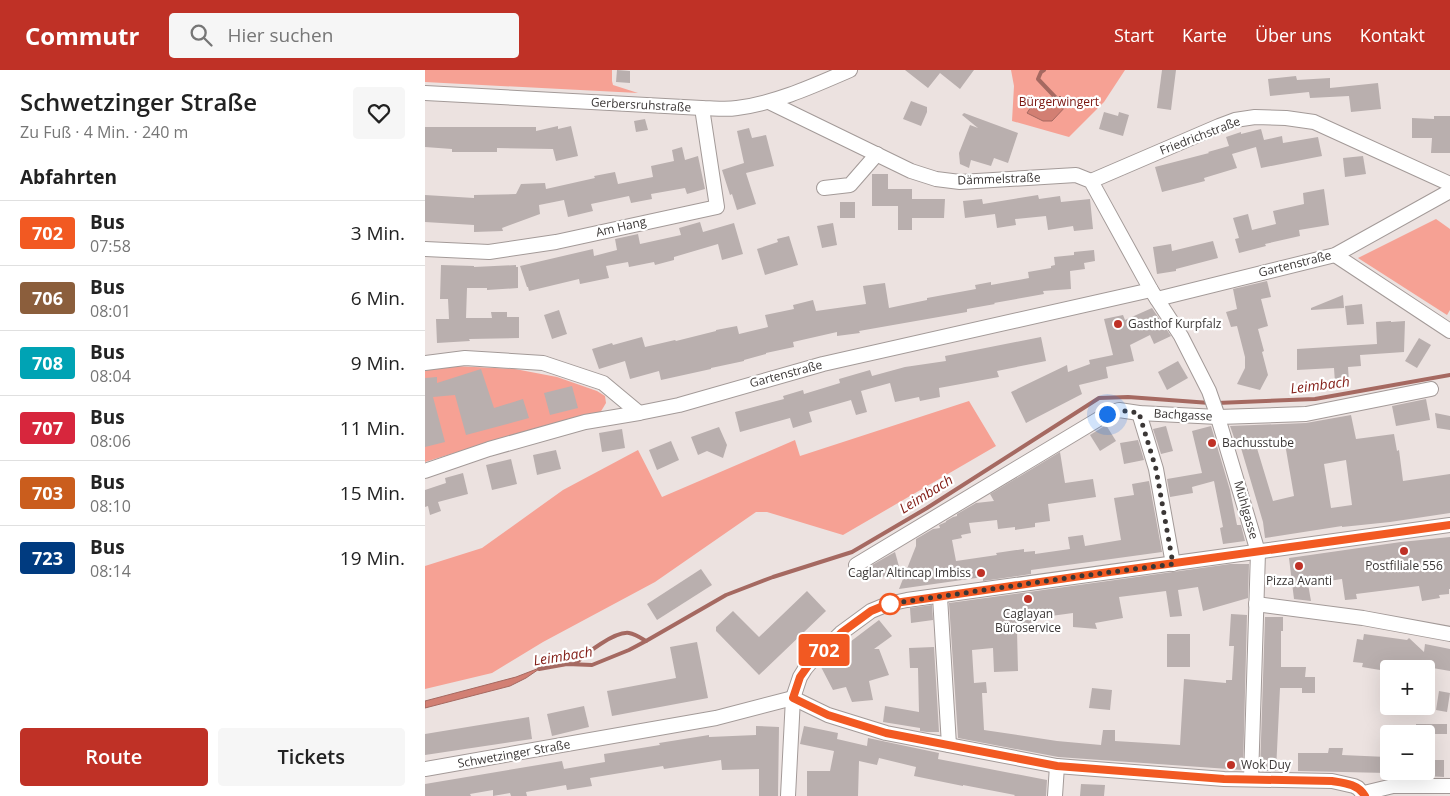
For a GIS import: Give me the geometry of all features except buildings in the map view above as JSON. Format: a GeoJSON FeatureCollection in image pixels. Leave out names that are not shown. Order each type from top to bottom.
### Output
{"type":"FeatureCollection","features":[{"type":"Feature","properties":{"kind":"street","name":"Gerbersruhstraße"},"geometry":{"type":"LineString","coordinates":[[425,93],[735,109],[769,102],[850,70]]}},
{"type":"Feature","properties":{"kind":"street","name":"Dämmelstraße"},"geometry":{"type":"LineString","coordinates":[[769,102],[911,171],[936,179],[960,182],[1077,175],[1091,182]]}},
{"type":"Feature","properties":{"kind":"street","name":"Am Hang"},"geometry":{"type":"LineString","coordinates":[[425,249],[489,252],[556,242],[717,207],[702,108]]}},
{"type":"Feature","properties":{"kind":"street","name":"Friedrichstraße"},"geometry":{"type":"LineString","coordinates":[[1091,182],[1219,126],[1235,120],[1255,117],[1286,118],[1314,122],[1450,184]]}},
{"type":"Feature","properties":{"kind":"street"},"geometry":{"type":"LineString","coordinates":[[824,188],[850,184],[877,154]]}},
{"type":"Feature","properties":{"kind":"street"},"geometry":{"type":"LineString","coordinates":[[1091,182],[1154,294]]}},
{"type":"Feature","properties":{"kind":"street","name":"Gartenstraße"},"geometry":{"type":"LineString","coordinates":[[425,471],[489,449],[585,422],[639,414],[679,405],[823,364],[1335,255],[1450,191]]}},
{"type":"Feature","properties":{"kind":"street"},"geometry":{"type":"LineString","coordinates":[[1335,255],[1449,331]]}},
{"type":"Feature","properties":{"kind":"street","name":"Mühlgasse"},"geometry":{"type":"LineString","coordinates":[[1154,294],[1181,336],[1209,391],[1258,552],[1251,779]]}},
{"type":"Feature","properties":{"kind":"street"},"geometry":{"type":"LineString","coordinates":[[425,363],[465,358],[543,363],[603,383],[639,414]]}},
{"type":"Feature","properties":{"kind":"street","name":"Bachgasse"},"geometry":{"type":"LineString","coordinates":[[856,565],[1107,414],[1119,410],[1139,413],[1306,414],[1431,389]]}},
{"type":"Feature","properties":{"kind":"street"},"geometry":{"type":"LineString","coordinates":[[1139,413],[1156,469],[1173,564]]}},
{"type":"Feature","properties":{"kind":"street"},"geometry":{"type":"LineString","coordinates":[[789,796],[793,698],[800,677],[810,663],[847,629],[871,611],[888,604],[1450,525]]}},
{"type":"Feature","properties":{"kind":"street"},"geometry":{"type":"LineString","coordinates":[[940,597],[949,746]]}},
{"type":"Feature","properties":{"kind":"street"},"geometry":{"type":"LineString","coordinates":[[1256,604],[1363,618],[1450,634]]}},
{"type":"Feature","properties":{"kind":"street"},"geometry":{"type":"LineString","coordinates":[[793,698],[828,715],[886,733],[1057,766],[1224,779],[1344,782],[1365,794],[1393,786],[1450,786]]}},
{"type":"Feature","properties":{"kind":"street","name":"Schwetzinger Straße"},"geometry":{"type":"LineString","coordinates":[[425,769],[717,718],[793,698]]}},
{"type":"Feature","properties":{"kind":"street"},"geometry":{"type":"LineString","coordinates":[[1055,796],[1057,766]]}},
{"type":"Feature","properties":{"kind":"green space"},"geometry":{"type":"Polygon","coordinates":[[[425,70],[612,70],[613,85],[638,93],[425,82],[425,70]]]}},
{"type":"Feature","properties":{"kind":"green space","name":"Bürgerwingert"},"geometry":{"type":"Polygon","coordinates":[[[1011,70],[1125,70],[1104,102],[1069,137],[1012,121],[1014,86],[1011,70]]]}},
{"type":"Feature","properties":{"kind":"green space"},"geometry":{"type":"Polygon","coordinates":[[[1436,219],[1450,229],[1450,310],[1447,315],[1358,258],[1436,219]]]}},
{"type":"Feature","properties":{"kind":"green space"},"geometry":{"type":"Polygon","coordinates":[[[454,366],[515,369],[557,377],[597,391],[605,396],[606,403],[600,413],[516,434],[425,462],[425,370],[454,366]]]}},
{"type":"Feature","properties":{"kind":"green space"},"geometry":{"type":"Polygon","coordinates":[[[969,401],[996,446],[843,535],[767,512],[756,512],[655,582],[543,642],[492,673],[425,689],[425,566],[482,548],[563,490],[638,450],[662,497],[795,440],[800,456],[969,401]]]}},
{"type":"Feature","properties":{"kind":"shaded area"},"geometry":{"type":"Polygon","coordinates":[[[1060,96],[1068,104],[1052,121],[1043,121],[1027,113],[1033,104],[1048,106],[1060,96]]]}},
{"type":"Feature","properties":{"kind":"shaded area"},"geometry":{"type":"Polygon","coordinates":[[[542,667],[510,686],[425,708],[425,701],[516,677],[542,667]]]}},
{"type":"Feature","properties":{"kind":"waterway"},"geometry":{"type":"LineString","coordinates":[[1044,70],[1038,79],[1057,99]]}},
{"type":"Feature","properties":{"kind":"waterway","name":"Leimbach"},"geometry":{"type":"LineString","coordinates":[[1217,403],[1315,399],[1450,375]]}},
{"type":"Feature","properties":{"kind":"waterway","name":"Leimbach"},"geometry":{"type":"LineString","coordinates":[[539,669],[567,664],[592,665],[629,650],[726,595],[773,577],[852,552],[927,508],[1099,398],[1128,397],[1210,403]]}},
{"type":"Feature","properties":{"kind":"waterway"},"geometry":{"type":"LineString","coordinates":[[575,664],[608,639],[623,633],[636,635],[646,641]]}},
{"type":"Feature","properties":{"kind":"bus line","name":"702"},"geometry":{"type":"LineString","coordinates":[[1365,796],[1358,788],[1344,782],[1224,779],[1057,766],[886,733],[828,715],[793,698],[800,677],[810,663],[841,633],[871,611],[888,604],[1450,525]]}},
{"type":"Feature","properties":{"kind":"place","name":"Gasthof Kurpfalz"},"geometry":{"type":"Point","coordinates":[1118,324]}},
{"type":"Feature","properties":{"kind":"place","name":"Bachusstube"},"geometry":{"type":"Point","coordinates":[1212,443]}},
{"type":"Feature","properties":{"kind":"place","name":"Postfiliale 556"},"geometry":{"type":"Point","coordinates":[1404,551]}},
{"type":"Feature","properties":{"kind":"place","name":"Pizza Avanti"},"geometry":{"type":"Point","coordinates":[1299,566]}},
{"type":"Feature","properties":{"kind":"place","name":"Caglar Altincap Imbiss"},"geometry":{"type":"Point","coordinates":[981,573]}},
{"type":"Feature","properties":{"kind":"place","name":"Caglayan Büroservice"},"geometry":{"type":"Point","coordinates":[1028,599]}},
{"type":"Feature","properties":{"kind":"place","name":"Wok Duy"},"geometry":{"type":"Point","coordinates":[1231,765]}},
{"type":"Feature","properties":{"kind":"route"},"geometry":{"type":"LineString","coordinates":[[890,604],[888,604],[1173,564],[1156,469],[1139,413],[1119,410],[1107,414]]}}]}
